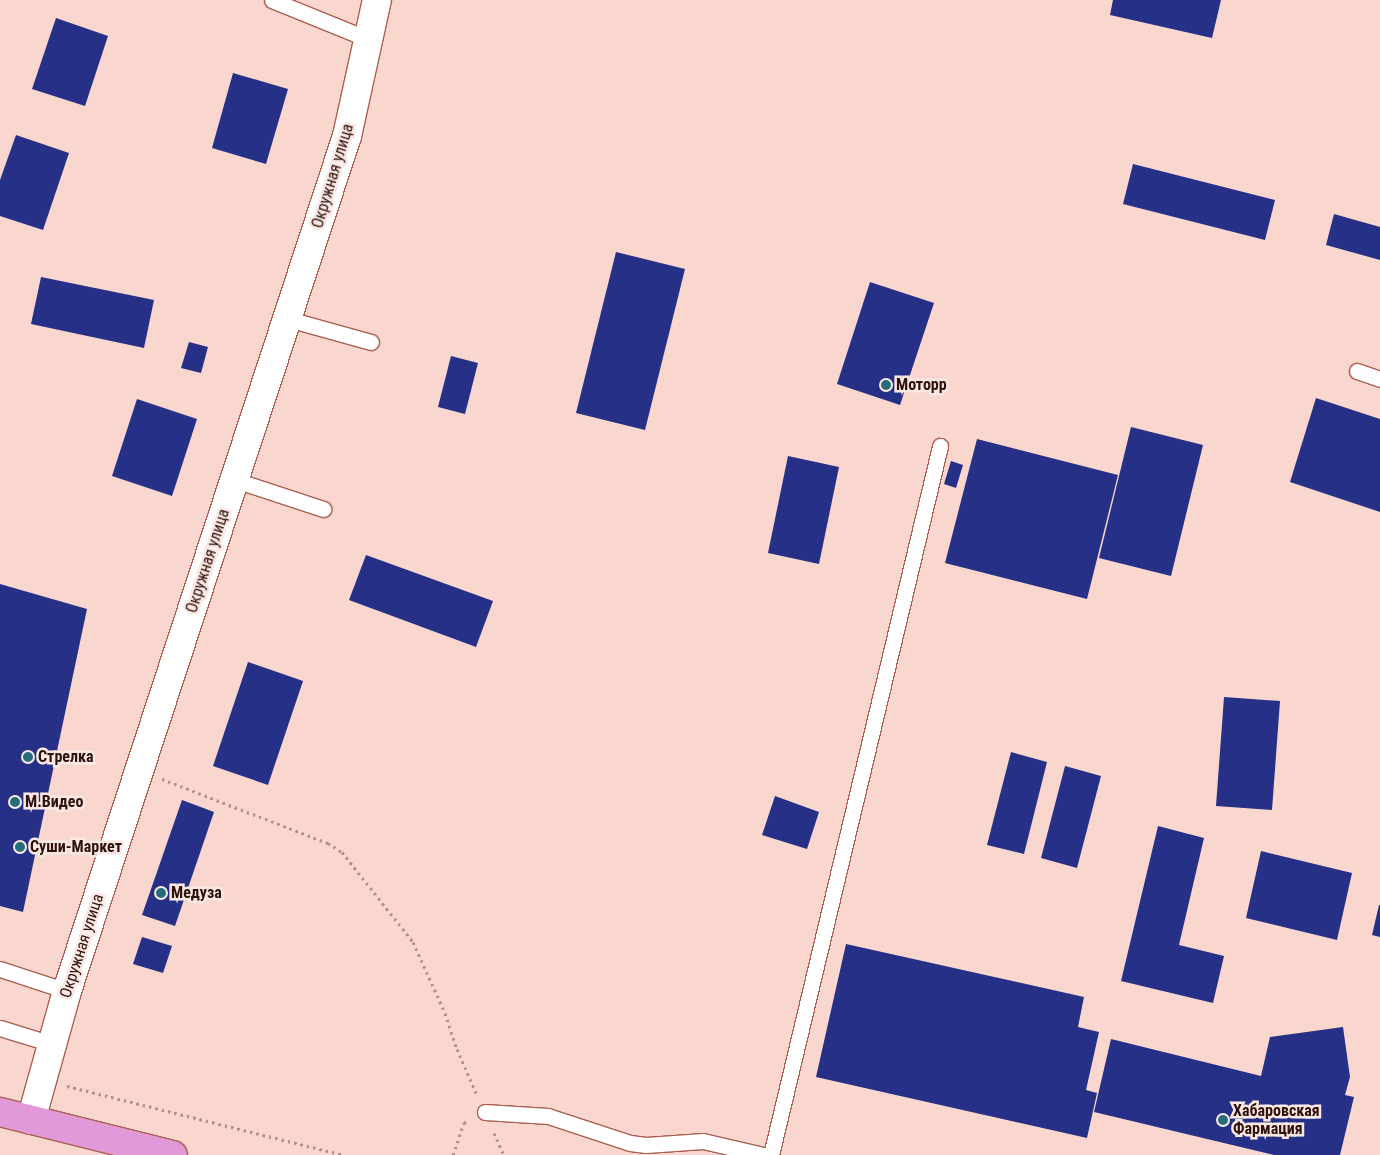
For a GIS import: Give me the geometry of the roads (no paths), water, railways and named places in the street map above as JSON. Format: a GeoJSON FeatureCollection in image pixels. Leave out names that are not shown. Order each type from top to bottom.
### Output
{"type":"FeatureCollection","features":[{"type":"Feature","properties":{"kind":"highway"},"geometry":{"type":"LineString","coordinates":[[0,1112],[173,1155]]}},
{"type":"Feature","properties":{"kind":"street","name":"Окружная улица"},"geometry":{"type":"LineString","coordinates":[[30,1120],[67,991],[347,136],[376,0]]}},
{"type":"Feature","properties":{"kind":"lane"},"geometry":{"type":"LineString","coordinates":[[272,0],[368,39]]}},
{"type":"Feature","properties":{"kind":"lane"},"geometry":{"type":"LineString","coordinates":[[288,319],[371,342]]}},
{"type":"Feature","properties":{"kind":"lane"},"geometry":{"type":"LineString","coordinates":[[1357,371],[1380,378]]}},
{"type":"Feature","properties":{"kind":"lane"},"geometry":{"type":"LineString","coordinates":[[771,1155],[940,446]]}},
{"type":"Feature","properties":{"kind":"lane"},"geometry":{"type":"LineString","coordinates":[[235,480],[323,510]]}},
{"type":"Feature","properties":{"kind":"lane"},"geometry":{"type":"LineString","coordinates":[[0,969],[67,991]]}},
{"type":"Feature","properties":{"kind":"lane"},"geometry":{"type":"LineString","coordinates":[[0,1028],[52,1044]]}},
{"type":"Feature","properties":{"kind":"lane"},"geometry":{"type":"LineString","coordinates":[[486,1112],[548,1116],[630,1143],[646,1145],[703,1141],[763,1155]]}},
{"type":"Feature","properties":{"kind":"place","name":"Моторр"},"geometry":{"type":"Point","coordinates":[886,385]}},
{"type":"Feature","properties":{"kind":"place","name":"Стрелка"},"geometry":{"type":"Point","coordinates":[28,757]}},
{"type":"Feature","properties":{"kind":"place","name":"М.Видео"},"geometry":{"type":"Point","coordinates":[15,802]}},
{"type":"Feature","properties":{"kind":"place","name":"Суши-Маркет"},"geometry":{"type":"Point","coordinates":[20,847]}},
{"type":"Feature","properties":{"kind":"place","name":"Медуза"},"geometry":{"type":"Point","coordinates":[161,893]}},
{"type":"Feature","properties":{"kind":"place","name":"Хабаровская Фармация"},"geometry":{"type":"Point","coordinates":[1223,1120]}}]}
